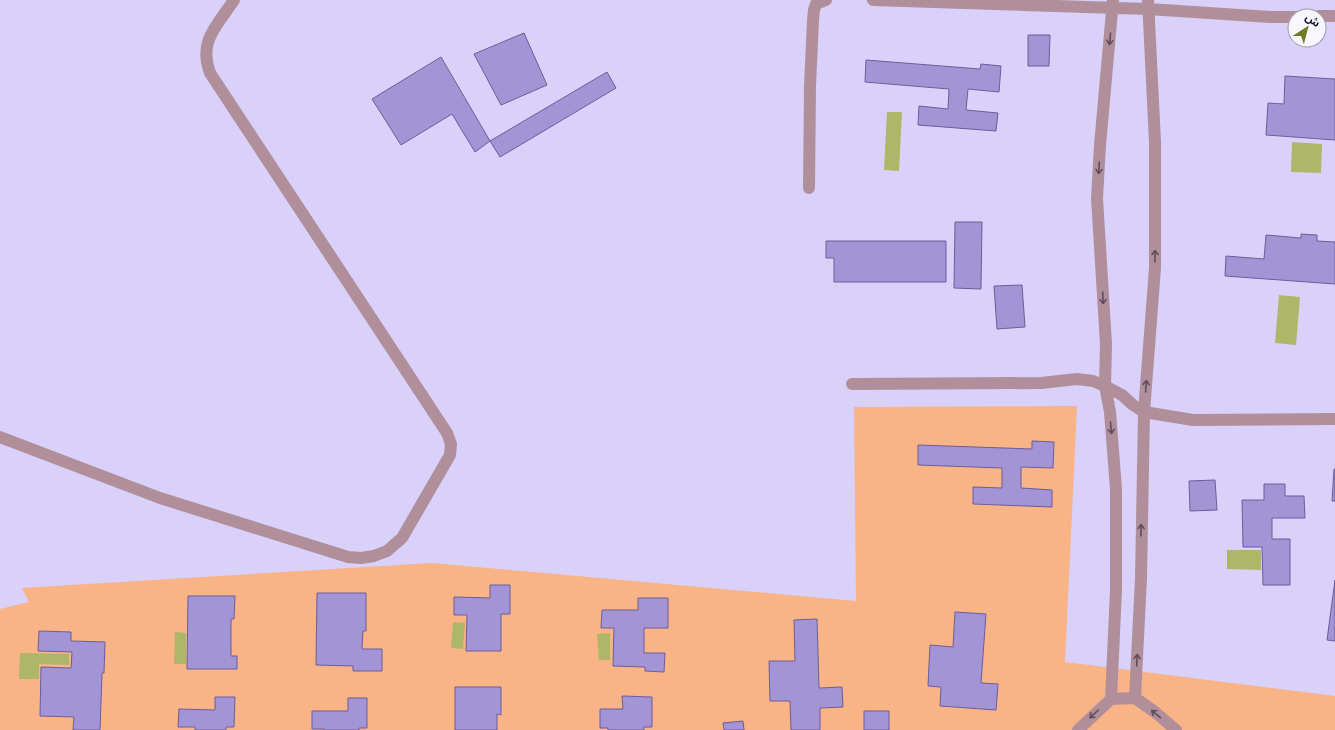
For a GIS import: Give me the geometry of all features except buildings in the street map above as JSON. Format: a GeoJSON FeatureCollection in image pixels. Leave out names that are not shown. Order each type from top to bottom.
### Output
{"type":"FeatureCollection","features":[{"type":"Feature","properties":{"kind":"street"},"geometry":{"type":"LineString","coordinates":[[0,437],[160,498],[348,557],[361,558],[374,556],[386,551],[402,538],[450,455],[451,444],[447,433],[210,73],[206,64],[205,56],[208,39],[234,0]]}},
{"type":"Feature","properties":{"kind":"street"},"geometry":{"type":"LineString","coordinates":[[809,188],[810,86],[813,20],[816,4],[826,0]]}},
{"type":"Feature","properties":{"kind":"street"},"geometry":{"type":"LineString","coordinates":[[873,0],[1148,5],[1270,17],[1287,17]]}},
{"type":"Feature","properties":{"kind":"street"},"geometry":{"type":"LineString","coordinates":[[1111,699],[1116,590],[1116,489],[1110,412],[1105,386],[1106,344],[1097,198],[1112,4]]}},
{"type":"Feature","properties":{"kind":"street"},"geometry":{"type":"LineString","coordinates":[[1136,698],[1141,578],[1144,412],[1155,268],[1155,142],[1148,5]]}},
{"type":"Feature","properties":{"kind":"street"},"geometry":{"type":"LineString","coordinates":[[852,384],[1041,382],[1077,379],[1093,381],[1105,386],[1122,395],[1144,412],[1193,420],[1335,419]]}},
{"type":"Feature","properties":{"kind":"street"},"geometry":{"type":"LineString","coordinates":[[1078,730],[1111,699],[1136,698],[1176,730]]}},
{"type":"Feature","properties":{"kind":"shaded area"},"geometry":{"type":"Polygon","coordinates":[[[887,112],[902,112],[899,171],[884,170],[887,112]]]}},
{"type":"Feature","properties":{"kind":"shaded area"},"geometry":{"type":"Polygon","coordinates":[[[1292,142],[1322,144],[1321,173],[1291,172],[1292,142]]]}},
{"type":"Feature","properties":{"kind":"shaded area"},"geometry":{"type":"Polygon","coordinates":[[[1279,295],[1300,297],[1296,345],[1275,343],[1279,295]]]}},
{"type":"Feature","properties":{"kind":"shaded area"},"geometry":{"type":"Polygon","coordinates":[[[1077,406],[1065,662],[1335,696],[1335,730],[0,730],[0,609],[29,602],[22,588],[432,563],[856,601],[854,407],[1077,406]]]}},
{"type":"Feature","properties":{"kind":"shaded area"},"geometry":{"type":"Polygon","coordinates":[[[1227,550],[1261,550],[1261,570],[1227,569],[1227,550]]]}},
{"type":"Feature","properties":{"kind":"shaded area"},"geometry":{"type":"Polygon","coordinates":[[[453,622],[465,623],[463,649],[451,648],[453,622]]]}},
{"type":"Feature","properties":{"kind":"shaded area"},"geometry":{"type":"Polygon","coordinates":[[[175,632],[186,633],[186,664],[174,664],[175,632]]]}},
{"type":"Feature","properties":{"kind":"shaded area"},"geometry":{"type":"Polygon","coordinates":[[[610,633],[610,660],[599,660],[597,634],[610,633]]]}},
{"type":"Feature","properties":{"kind":"shaded area"},"geometry":{"type":"Polygon","coordinates":[[[20,653],[69,654],[69,665],[39,664],[39,679],[19,679],[20,653]]]}}]}
